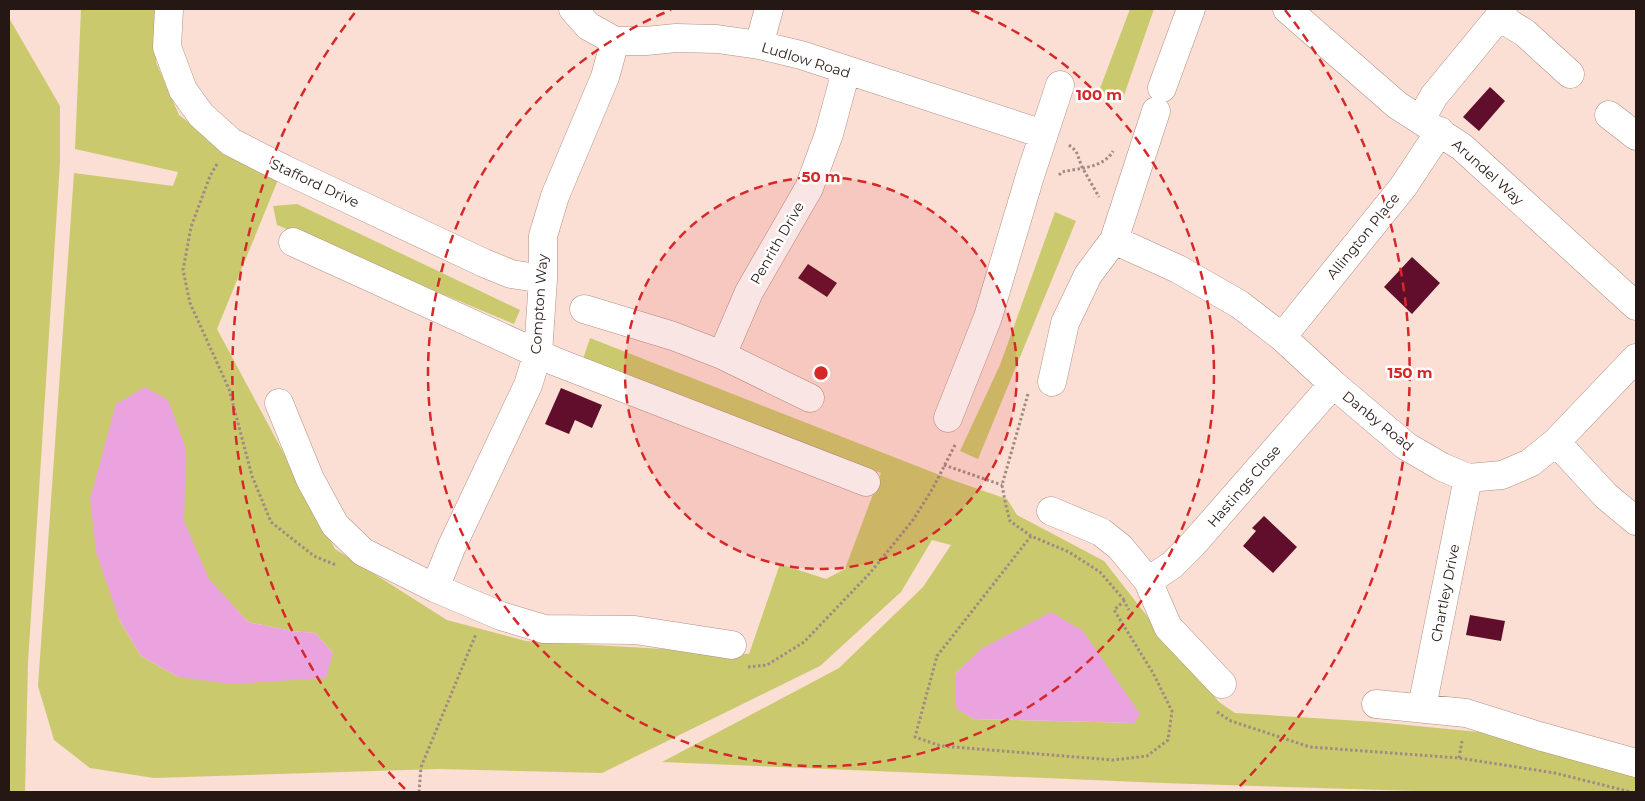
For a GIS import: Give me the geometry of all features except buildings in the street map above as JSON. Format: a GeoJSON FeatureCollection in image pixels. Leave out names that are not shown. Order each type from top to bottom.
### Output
{"type":"FeatureCollection","features":[{"type":"Feature","properties":{"kind":"street","name":"Stafford Drive"},"geometry":{"type":"LineString","coordinates":[[169,9],[167,47],[183,90],[201,114],[231,142],[284,169],[511,274],[543,278]]}},
{"type":"Feature","properties":{"kind":"street","name":"Ludlow Road"},"geometry":{"type":"LineString","coordinates":[[573,9],[588,26],[615,41],[646,41],[676,38],[709,39],[759,45],[801,56],[1043,134]]}},
{"type":"Feature","properties":{"kind":"street"},"geometry":{"type":"LineString","coordinates":[[759,45],[769,9]]}},
{"type":"Feature","properties":{"kind":"street"},"geometry":{"type":"LineString","coordinates":[[1040,387],[1065,323],[1088,275],[1114,240],[1159,99],[1191,9]]}},
{"type":"Feature","properties":{"kind":"street","name":"Arundel Way"},"geometry":{"type":"LineString","coordinates":[[1286,9],[1398,105],[1462,147],[1636,306]]}},
{"type":"Feature","properties":{"kind":"street"},"geometry":{"type":"LineString","coordinates":[[1501,13],[1570,74]]}},
{"type":"Feature","properties":{"kind":"street","name":"Allington Place"},"geometry":{"type":"LineString","coordinates":[[1282,338],[1403,187],[1430,125],[1434,96],[1501,13]]}},
{"type":"Feature","properties":{"kind":"street","name":"Compton Way"},"geometry":{"type":"LineString","coordinates":[[435,588],[451,548],[528,385],[538,353],[543,278],[543,236],[554,196],[605,76],[615,41]]}},
{"type":"Feature","properties":{"kind":"street","name":"Penrith Drive"},"geometry":{"type":"LineString","coordinates":[[722,355],[749,292],[809,188],[830,134],[846,71]]}},
{"type":"Feature","properties":{"kind":"street"},"geometry":{"type":"LineString","coordinates":[[948,418],[988,317],[1043,134],[1060,85]]}},
{"type":"Feature","properties":{"kind":"street"},"geometry":{"type":"LineString","coordinates":[[1609,115],[1636,136]]}},
{"type":"Feature","properties":{"kind":"street","name":"Danby Road"},"geometry":{"type":"LineString","coordinates":[[1114,240],[1178,269],[1239,304],[1282,338],[1406,446],[1442,468],[1468,478],[1502,475],[1530,463],[1556,442],[1636,358]]}},
{"type":"Feature","properties":{"kind":"street"},"geometry":{"type":"LineString","coordinates":[[293,242],[511,342],[866,482]]}},
{"type":"Feature","properties":{"kind":"street"},"geometry":{"type":"LineString","coordinates":[[584,310],[673,336],[722,355],[810,398]]}},
{"type":"Feature","properties":{"kind":"street","name":"Hastings Close"},"geometry":{"type":"LineString","coordinates":[[1148,582],[1172,565],[1193,544],[1333,384]]}},
{"type":"Feature","properties":{"kind":"street"},"geometry":{"type":"LineString","coordinates":[[279,403],[310,478],[335,525],[363,552],[408,576],[462,600],[501,616],[544,629],[635,630],[732,646]]}},
{"type":"Feature","properties":{"kind":"street"},"geometry":{"type":"LineString","coordinates":[[1556,442],[1606,496],[1636,521]]}},
{"type":"Feature","properties":{"kind":"street","name":"Chartley Drive"},"geometry":{"type":"LineString","coordinates":[[1422,708],[1468,478]]}},
{"type":"Feature","properties":{"kind":"street"},"geometry":{"type":"LineString","coordinates":[[1052,511],[1101,532],[1120,547],[1148,582],[1168,627],[1216,695]]}},
{"type":"Feature","properties":{"kind":"street"},"geometry":{"type":"LineString","coordinates":[[1376,704],[1466,713],[1539,736],[1636,762]]}},
{"type":"Feature","properties":{"kind":"path"},"geometry":{"type":"LineString","coordinates":[[1040,387],[1002,485],[1010,521],[1032,536],[1069,552],[1100,572],[1134,617]]}},
{"type":"Feature","properties":{"kind":"path"},"geometry":{"type":"LineString","coordinates":[[944,465],[1002,485]]}},
{"type":"Feature","properties":{"kind":"path"},"geometry":{"type":"LineString","coordinates":[[1032,536],[937,656],[915,737],[941,746],[1114,760],[1147,756],[1168,740],[1172,711],[1153,673],[1114,610],[1148,582]]}},
{"type":"Feature","properties":{"kind":"path"},"geometry":{"type":"LineString","coordinates":[[419,792],[421,767],[478,629]]}},
{"type":"Feature","properties":{"kind":"path"},"geometry":{"type":"LineString","coordinates":[[1216,695],[1232,721],[1310,747],[1459,758],[1555,773],[1631,792]]}},
{"type":"Feature","properties":{"kind":"shaded area"},"geometry":{"type":"Polygon","coordinates":[[[81,9],[157,9],[156,62],[179,115],[215,142],[280,175],[217,329],[335,549],[447,620],[526,641],[749,654],[780,564],[826,579],[845,569],[881,473],[582,362],[590,338],[955,481],[1007,499],[1017,515],[1104,561],[1158,630],[1219,702],[1235,713],[1376,722],[1489,733],[1636,770],[1636,792],[1448,792],[1162,783],[662,762],[839,668],[923,587],[951,545],[932,540],[901,592],[820,666],[602,773],[438,769],[154,778],[90,768],[54,740],[38,686],[74,173],[173,186],[178,172],[75,149],[81,9]],[[184,522],[119,619],[141,656],[178,677],[333,653],[315,633],[292,631],[248,622],[208,579],[184,522]],[[982,649],[955,674],[956,708],[974,719],[1134,723],[982,649]]]}},
{"type":"Feature","properties":{"kind":"shaded area"},"geometry":{"type":"Polygon","coordinates":[[[1130,9],[1154,9],[1122,101],[1099,91],[1130,9]]]}},
{"type":"Feature","properties":{"kind":"shaded area"},"geometry":{"type":"Polygon","coordinates":[[[9,18],[60,106],[60,162],[28,663],[25,792],[9,792],[9,18]]]}},
{"type":"Feature","properties":{"kind":"shaded area"},"geometry":{"type":"Polygon","coordinates":[[[297,204],[520,310],[514,324],[277,225],[273,206],[297,204]]]}},
{"type":"Feature","properties":{"kind":"shaded area"},"geometry":{"type":"Polygon","coordinates":[[[1055,212],[1076,221],[978,459],[960,451],[1000,365],[1055,212]]]}},
{"type":"Feature","properties":{"kind":"shaded area"},"geometry":{"type":"Polygon","coordinates":[[[145,387],[168,400],[186,449],[184,521],[209,579],[248,622],[292,631],[315,633],[333,653],[326,678],[232,684],[178,677],[141,656],[119,619],[96,552],[90,499],[116,404],[145,387]]]}},
{"type":"Feature","properties":{"kind":"shaded area"},"geometry":{"type":"Polygon","coordinates":[[[1051,612],[1083,631],[1140,714],[1134,723],[974,719],[955,708],[955,674],[981,649],[1051,612]]]}}]}
